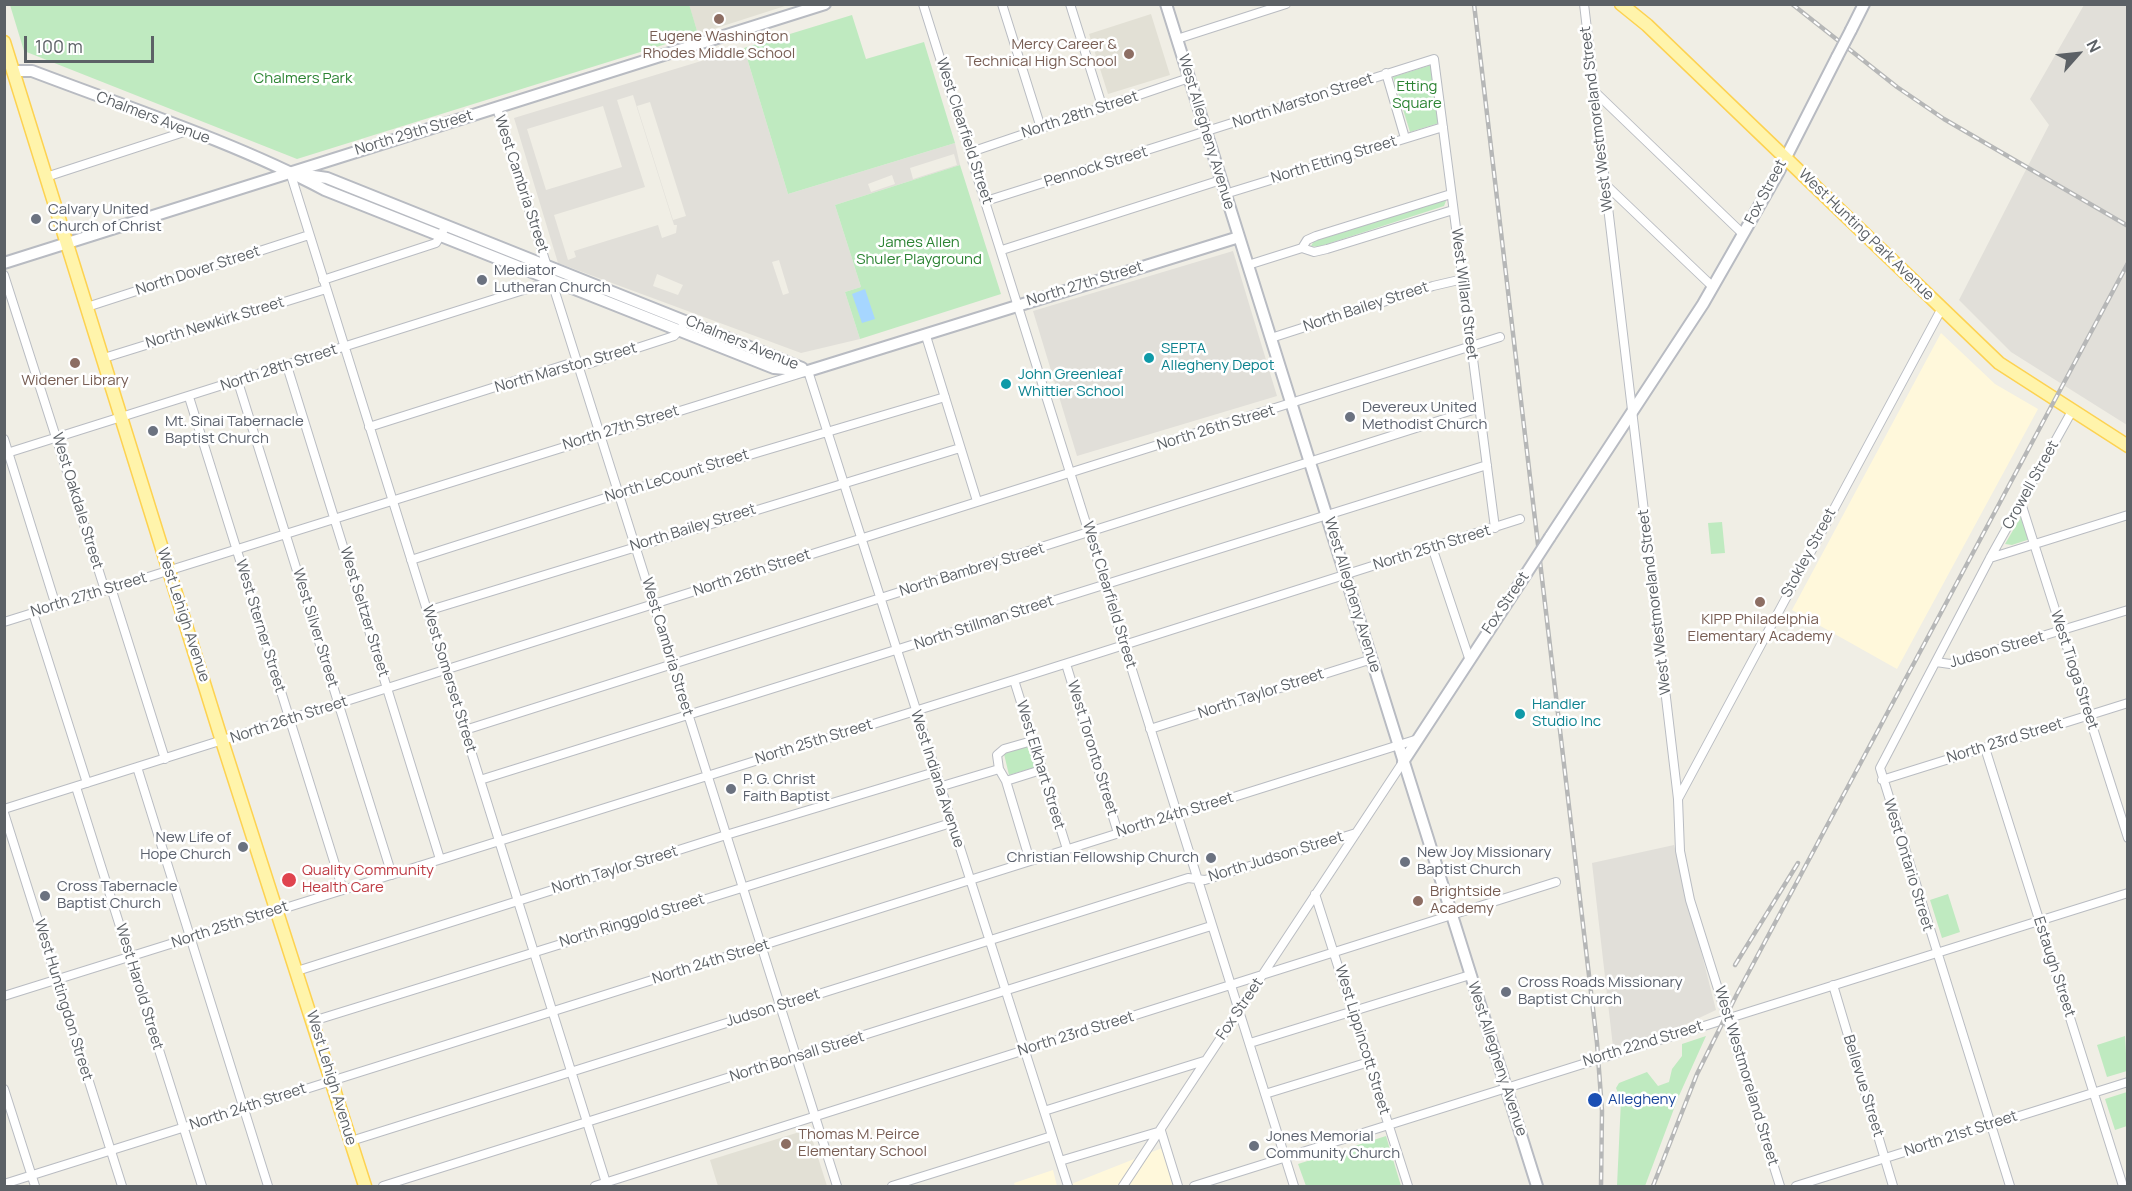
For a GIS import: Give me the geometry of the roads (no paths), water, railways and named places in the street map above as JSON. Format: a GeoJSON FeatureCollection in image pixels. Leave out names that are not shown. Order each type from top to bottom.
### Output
{"type":"FeatureCollection","features":[{"type":"Feature","properties":{"kind":"main road","name":"West Hunting Park Avenue"},"geometry":{"type":"LineString","coordinates":[[1621,4],[1647,24],[2006,368],[2127,446]]}},
{"type":"Feature","properties":{"kind":"main road","name":"West Lehigh Avenue"},"geometry":{"type":"LineString","coordinates":[[4,42],[9,72],[46,177],[104,358],[222,741],[365,1186]]}},
{"type":"Feature","properties":{"kind":"street","name":"North 29th Street"},"geometry":{"type":"LineString","coordinates":[[4,263],[825,4]]}},
{"type":"Feature","properties":{"kind":"street","name":"West Clearfield Street"},"geometry":{"type":"LineString","coordinates":[[923,4],[1294,1186]]}},
{"type":"Feature","properties":{"kind":"street"},"geometry":{"type":"LineString","coordinates":[[1002,4],[1041,128]]}},
{"type":"Feature","properties":{"kind":"street"},"geometry":{"type":"LineString","coordinates":[[1070,4],[1103,109]]}},
{"type":"Feature","properties":{"kind":"street","name":"West Allegheny Avenue"},"geometry":{"type":"LineString","coordinates":[[1166,4],[1537,1186]]}},
{"type":"Feature","properties":{"kind":"street"},"geometry":{"type":"LineString","coordinates":[[1177,39],[1286,4]]}},
{"type":"Feature","properties":{"kind":"street","name":"West Westmoreland Street"},"geometry":{"type":"LineString","coordinates":[[1584,4],[1678,799],[1680,851],[1690,900],[1780,1186]]}},
{"type":"Feature","properties":{"kind":"street","name":"Fox Street"},"geometry":{"type":"LineString","coordinates":[[1124,1186],[1713,287],[1785,157],[1864,4]]}},
{"type":"Feature","properties":{"kind":"street","name":"North Marston Street"},"geometry":{"type":"LineString","coordinates":[[1206,133],[1434,59]]}},
{"type":"Feature","properties":{"kind":"street","name":"West Willard Street"},"geometry":{"type":"LineString","coordinates":[[1434,59],[1495,528]]}},
{"type":"Feature","properties":{"kind":"street","name":"Chalmers Avenue"},"geometry":{"type":"LineString","coordinates":[[9,72],[32,71],[290,172],[325,190],[774,368],[808,371]]}},
{"type":"Feature","properties":{"kind":"street"},"geometry":{"type":"LineString","coordinates":[[1386,73],[1405,138]]}},
{"type":"Feature","properties":{"kind":"street","name":"North 28th Street"},"geometry":{"type":"LineString","coordinates":[[971,152],[1189,78]]}},
{"type":"Feature","properties":{"kind":"street"},"geometry":{"type":"LineString","coordinates":[[1593,90],[1743,234]]}},
{"type":"Feature","properties":{"kind":"street","name":"West Cambria Street"},"geometry":{"type":"LineString","coordinates":[[497,108],[837,1186]]}},
{"type":"Feature","properties":{"kind":"street","name":"North Etting Street"},"geometry":{"type":"LineString","coordinates":[[1225,194],[1443,127]]}},
{"type":"Feature","properties":{"kind":"street"},"geometry":{"type":"LineString","coordinates":[[46,177],[187,131]]}},
{"type":"Feature","properties":{"kind":"street","name":"Pennock Street"},"geometry":{"type":"LineString","coordinates":[[986,201],[1206,133]]}},
{"type":"Feature","properties":{"kind":"street","name":"Chalmers Avenue"},"geometry":{"type":"LineString","coordinates":[[290,172],[327,178],[791,362],[808,371]]}},
{"type":"Feature","properties":{"kind":"street","name":"West Somerset Street"},"geometry":{"type":"LineString","coordinates":[[290,172],[519,900],[606,1185]]}},
{"type":"Feature","properties":{"kind":"street"},"geometry":{"type":"LineString","coordinates":[[1002,250],[1221,180]]}},
{"type":"Feature","properties":{"kind":"street"},"geometry":{"type":"LineString","coordinates":[[1605,184],[1713,287]]}},
{"type":"Feature","properties":{"kind":"street"},"geometry":{"type":"LineString","coordinates":[[1302,248],[1307,240],[1316,236],[1451,194]]}},
{"type":"Feature","properties":{"kind":"street"},"geometry":{"type":"LineString","coordinates":[[1248,265],[1302,248],[1314,252],[1327,249],[1454,210]]}},
{"type":"Feature","properties":{"kind":"street"},"geometry":{"type":"LineString","coordinates":[[323,280],[436,243],[442,237],[446,226]]}},
{"type":"Feature","properties":{"kind":"street","name":"North Dover Street"},"geometry":{"type":"LineString","coordinates":[[87,307],[309,236]]}},
{"type":"Feature","properties":{"kind":"street","name":"North 27th Street"},"geometry":{"type":"LineString","coordinates":[[4,622],[600,434],[926,336],[1239,237]]}},
{"type":"Feature","properties":{"kind":"street","name":"West Oakdale Street"},"geometry":{"type":"LineString","coordinates":[[4,275],[58,437],[103,584],[113,594],[165,759]]}},
{"type":"Feature","properties":{"kind":"street","name":"North Bailey Street"},"geometry":{"type":"LineString","coordinates":[[1271,338],[1422,289],[1462,279]]}},
{"type":"Feature","properties":{"kind":"street","name":"North 28th Street"},"geometry":{"type":"LineString","coordinates":[[7,454],[552,281]]}},
{"type":"Feature","properties":{"kind":"street","name":"North Newkirk Street"},"geometry":{"type":"LineString","coordinates":[[104,358],[326,289]]}},
{"type":"Feature","properties":{"kind":"street","name":"Stokley Street"},"geometry":{"type":"LineString","coordinates":[[1678,799],[1942,308]]}},
{"type":"Feature","properties":{"kind":"street"},"geometry":{"type":"LineString","coordinates":[[680,331],[684,320]]}},
{"type":"Feature","properties":{"kind":"street","name":"North Marston Street"},"geometry":{"type":"LineString","coordinates":[[369,427],[568,364],[588,364],[663,340],[680,331]]}},
{"type":"Feature","properties":{"kind":"street"},"geometry":{"type":"LineString","coordinates":[[926,336],[977,501]]}},
{"type":"Feature","properties":{"kind":"street","name":"North 26th Street"},"geometry":{"type":"LineString","coordinates":[[4,811],[1500,337]]}},
{"type":"Feature","properties":{"kind":"street","name":"West Seltzer Street"},"geometry":{"type":"LineString","coordinates":[[287,366],[440,859]]}},
{"type":"Feature","properties":{"kind":"street","name":"West Indiana Avenue"},"geometry":{"type":"LineString","coordinates":[[808,371],[1004,992],[1068,1186]]}},
{"type":"Feature","properties":{"kind":"street","name":"West Silver Street"},"geometry":{"type":"LineString","coordinates":[[238,382],[392,875]]}},
{"type":"Feature","properties":{"kind":"street","name":"West Sterner Street"},"geometry":{"type":"LineString","coordinates":[[189,397],[343,890]]}},
{"type":"Feature","properties":{"kind":"street","name":"North LeCount Street"},"geometry":{"type":"LineString","coordinates":[[411,560],[827,430],[945,397]]}},
{"type":"Feature","properties":{"kind":"street","name":"North Bambrey Street"},"geometry":{"type":"LineString","coordinates":[[465,730],[1479,408]]}},
{"type":"Feature","properties":{"kind":"street","name":"Crowell Street"},"geometry":{"type":"LineString","coordinates":[[1990,558],[2072,411]]}},
{"type":"Feature","properties":{"kind":"street"},"geometry":{"type":"LineString","coordinates":[[4,439],[56,606]]}},
{"type":"Feature","properties":{"kind":"street","name":"North Bailey Street"},"geometry":{"type":"LineString","coordinates":[[427,610],[960,448]]}},
{"type":"Feature","properties":{"kind":"street","name":"North Stillman Street"},"geometry":{"type":"LineString","coordinates":[[480,780],[1487,465]]}},
{"type":"Feature","properties":{"kind":"street","name":"West Tioga Street"},"geometry":{"type":"LineString","coordinates":[[2021,503],[2127,838]]}},
{"type":"Feature","properties":{"kind":"street"},"geometry":{"type":"LineString","coordinates":[[1990,558],[2127,515]]}},
{"type":"Feature","properties":{"kind":"street","name":"North 25th Street"},"geometry":{"type":"LineString","coordinates":[[4,996],[707,774],[1066,664],[1520,519]]}},
{"type":"Feature","properties":{"kind":"street"},"geometry":{"type":"LineString","coordinates":[[1432,547],[1469,658]]}},
{"type":"Feature","properties":{"kind":"street","name":"West Ontario Street"},"geometry":{"type":"LineString","coordinates":[[1990,558],[1880,768],[1935,953],[2010,1186]]}},
{"type":"Feature","properties":{"kind":"street","name":"Judson Street"},"geometry":{"type":"LineString","coordinates":[[1936,662],[1950,664],[2127,610]]}},
{"type":"Feature","properties":{"kind":"street"},"geometry":{"type":"LineString","coordinates":[[33,613],[87,783]]}},
{"type":"Feature","properties":{"kind":"street","name":"North Taylor Street"},"geometry":{"type":"LineString","coordinates":[[1150,729],[1372,659]]}},
{"type":"Feature","properties":{"kind":"street","name":"West Toronto Street"},"geometry":{"type":"LineString","coordinates":[[1066,664],[1118,832]]}},
{"type":"Feature","properties":{"kind":"street","name":"West Elkhart Street"},"geometry":{"type":"LineString","coordinates":[[1014,680],[1067,849]]}},
{"type":"Feature","properties":{"kind":"street","name":"North 23rd Street"},"geometry":{"type":"LineString","coordinates":[[1882,780],[2127,703]]}},
{"type":"Feature","properties":{"kind":"street","name":"North 24th Street"},"geometry":{"type":"LineString","coordinates":[[4,1184],[1418,739]]}},
{"type":"Feature","properties":{"kind":"street"},"geometry":{"type":"LineString","coordinates":[[1030,861],[1006,781],[999,769],[997,755],[1004,749],[1032,741]]}},
{"type":"Feature","properties":{"kind":"street","name":"Estaugh Street"},"geometry":{"type":"LineString","coordinates":[[1984,748],[2123,1186]]}},
{"type":"Feature","properties":{"kind":"street"},"geometry":{"type":"LineString","coordinates":[[137,768],[268,1186]]}},
{"type":"Feature","properties":{"kind":"street"},"geometry":{"type":"LineString","coordinates":[[939,788],[999,769]]}},
{"type":"Feature","properties":{"kind":"street"},"geometry":{"type":"LineString","coordinates":[[1006,781],[1041,770]]}},
{"type":"Feature","properties":{"kind":"street","name":"North Taylor Street"},"geometry":{"type":"LineString","coordinates":[[297,971],[726,835],[935,772]]}},
{"type":"Feature","properties":{"kind":"street","name":"West Harold Street"},"geometry":{"type":"LineString","coordinates":[[76,787],[202,1186]]}},
{"type":"Feature","properties":{"kind":"street","name":"West Huntingdon Street"},"geometry":{"type":"LineString","coordinates":[[4,811],[122,1186]]}},
{"type":"Feature","properties":{"kind":"street","name":"North Ringgold Street"},"geometry":{"type":"LineString","coordinates":[[313,1020],[951,823]]}},
{"type":"Feature","properties":{"kind":"street","name":"North Judson Street"},"geometry":{"type":"LineString","coordinates":[[1197,879],[1205,880],[1356,833]]}},
{"type":"Feature","properties":{"kind":"street","name":"Judson Street"},"geometry":{"type":"LineString","coordinates":[[351,1141],[1188,878],[1197,879]]}},
{"type":"Feature","properties":{"kind":"street","name":"North 23rd Street"},"geometry":{"type":"LineString","coordinates":[[595,1186],[606,1185],[1556,882]]}},
{"type":"Feature","properties":{"kind":"street","name":"North 22nd Street"},"geometry":{"type":"LineString","coordinates":[[1194,1186],[2127,893]]}},
{"type":"Feature","properties":{"kind":"street","name":"West Lippincott Street"},"geometry":{"type":"LineString","coordinates":[[1315,894],[1408,1186]]}},
{"type":"Feature","properties":{"kind":"street","name":"North Bonsall Street"},"geometry":{"type":"LineString","coordinates":[[383,1186],[1211,926]]}},
{"type":"Feature","properties":{"kind":"street"},"geometry":{"type":"LineString","coordinates":[[1250,1043],[1470,975]]}},
{"type":"Feature","properties":{"kind":"street","name":"Bellevue Street"},"geometry":{"type":"LineString","coordinates":[[1833,985],[1893,1186]]}},
{"type":"Feature","properties":{"kind":"street"},"geometry":{"type":"LineString","coordinates":[[1044,1111],[1204,1061]]}},
{"type":"Feature","properties":{"kind":"street"},"geometry":{"type":"LineString","coordinates":[[1265,1094],[1369,1062]]}},
{"type":"Feature","properties":{"kind":"street","name":"North 21st Street"},"geometry":{"type":"LineString","coordinates":[[1796,1186],[2127,1082]]}},
{"type":"Feature","properties":{"kind":"street"},"geometry":{"type":"LineString","coordinates":[[4,1089],[35,1186]]}},
{"type":"Feature","properties":{"kind":"street"},"geometry":{"type":"LineString","coordinates":[[1060,1161],[1161,1131],[1178,1186]]}},
{"type":"Feature","properties":{"kind":"street"},"geometry":{"type":"LineString","coordinates":[[892,1186],[1052,1136]]}},
{"type":"Feature","properties":{"kind":"water"},"geometry":{"type":"Polygon","coordinates":[[[865,289],[875,319],[862,323],[852,294],[865,289]]]}},
{"type":"Feature","properties":{"kind":"railway"},"geometry":{"type":"LineString","coordinates":[[1474,4],[1597,1043],[1602,1111],[1601,1186]]}},
{"type":"Feature","properties":{"kind":"railway"},"geometry":{"type":"LineString","coordinates":[[1792,4],[1897,87],[1944,119],[2128,226]]}},
{"type":"Feature","properties":{"kind":"railway"},"geometry":{"type":"LineString","coordinates":[[1653,1186],[1697,1074],[1737,994],[2128,263]]}},
{"type":"Feature","properties":{"kind":"railway"},"geometry":{"type":"LineString","coordinates":[[1735,965],[1798,863]]}},
{"type":"Feature","properties":{"kind":"place","name":"Eugene Washington Rhodes Middle School"},"geometry":{"type":"Point","coordinates":[719,19]}},
{"type":"Feature","properties":{"kind":"place","name":"Mercy Career & Technical High School"},"geometry":{"type":"Point","coordinates":[1129,54]}},
{"type":"Feature","properties":{"kind":"place","name":"Calvary United Church of Christ"},"geometry":{"type":"Point","coordinates":[36,219]}},
{"type":"Feature","properties":{"kind":"place","name":"Mediator Lutheran Church"},"geometry":{"type":"Point","coordinates":[482,280]}},
{"type":"Feature","properties":{"kind":"place","name":"SEPTA Allegheny Depot"},"geometry":{"type":"Point","coordinates":[1149,358]}},
{"type":"Feature","properties":{"kind":"place","name":"Widener Library"},"geometry":{"type":"Point","coordinates":[75,363]}},
{"type":"Feature","properties":{"kind":"place","name":"John Greenleaf Whittier School"},"geometry":{"type":"Point","coordinates":[1006,384]}},
{"type":"Feature","properties":{"kind":"place","name":"Devereux United Methodist Church"},"geometry":{"type":"Point","coordinates":[1350,417]}},
{"type":"Feature","properties":{"kind":"place","name":"Mt. Sinai Tabernacle Baptist Church"},"geometry":{"type":"Point","coordinates":[153,431]}},
{"type":"Feature","properties":{"kind":"place","name":"KIPP Philadelphia Elementary Academy"},"geometry":{"type":"Point","coordinates":[1760,602]}},
{"type":"Feature","properties":{"kind":"place","name":"Handler Studio Inc"},"geometry":{"type":"Point","coordinates":[1520,714]}},
{"type":"Feature","properties":{"kind":"place","name":"P. G. Christ Faith Baptist"},"geometry":{"type":"Point","coordinates":[731,789]}},
{"type":"Feature","properties":{"kind":"place","name":"New Life of Hope Church"},"geometry":{"type":"Point","coordinates":[243,847]}},
{"type":"Feature","properties":{"kind":"place","name":"Christian Fellowship Church"},"geometry":{"type":"Point","coordinates":[1211,858]}},
{"type":"Feature","properties":{"kind":"place","name":"New Joy Missionary Baptist Church"},"geometry":{"type":"Point","coordinates":[1405,862]}},
{"type":"Feature","properties":{"kind":"place","name":"Quality Community Health Care"},"geometry":{"type":"Point","coordinates":[289,880]}},
{"type":"Feature","properties":{"kind":"place","name":"Cross Tabernacle Baptist Church"},"geometry":{"type":"Point","coordinates":[45,896]}},
{"type":"Feature","properties":{"kind":"place","name":"Brightside Academy"},"geometry":{"type":"Point","coordinates":[1418,901]}},
{"type":"Feature","properties":{"kind":"place","name":"Cross Roads Missionary Baptist Church"},"geometry":{"type":"Point","coordinates":[1506,992]}},
{"type":"Feature","properties":{"kind":"place","name":"Allegheny"},"geometry":{"type":"Point","coordinates":[1595,1100]}},
{"type":"Feature","properties":{"kind":"place","name":"Thomas M. Peirce Elementary School"},"geometry":{"type":"Point","coordinates":[786,1144]}},
{"type":"Feature","properties":{"kind":"place","name":"Jones Memorial Community Church"},"geometry":{"type":"Point","coordinates":[1254,1146]}},
{"type":"Feature","properties":{"kind":"park label","name":"Chalmers Park"},"geometry":{"type":"Point","coordinates":[303,79]}},
{"type":"Feature","properties":{"kind":"park label","name":"Etting Square"},"geometry":{"type":"Point","coordinates":[1417,96]}},
{"type":"Feature","properties":{"kind":"park label","name":"James Allen Shuler Playground"},"geometry":{"type":"Point","coordinates":[919,252]}}]}
